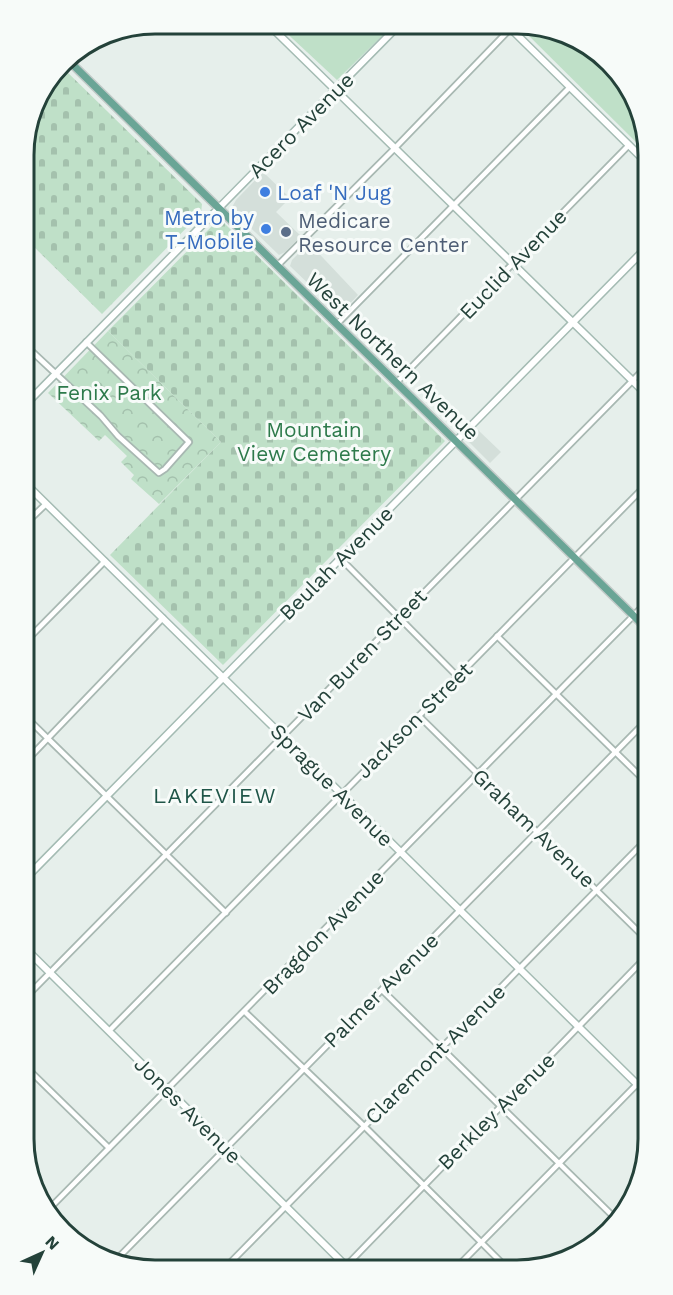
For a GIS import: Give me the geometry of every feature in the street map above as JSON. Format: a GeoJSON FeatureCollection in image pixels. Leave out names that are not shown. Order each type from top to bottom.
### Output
{"type":"FeatureCollection","features":[{"type":"Feature","properties":{"kind":"main road","name":"West Northern Avenue"},"geometry":{"type":"LineString","coordinates":[[74,66],[638,620]]}},
{"type":"Feature","properties":{"kind":"street"},"geometry":{"type":"LineString","coordinates":[[278,34],[638,386]]}},
{"type":"Feature","properties":{"kind":"street","name":"Acero Avenue"},"geometry":{"type":"LineString","coordinates":[[34,395],[390,34]]}},
{"type":"Feature","properties":{"kind":"street"},"geometry":{"type":"LineString","coordinates":[[277,266],[395,148],[503,34]]}},
{"type":"Feature","properties":{"kind":"street"},"geometry":{"type":"LineString","coordinates":[[515,34],[638,154]]}},
{"type":"Feature","properties":{"kind":"street"},"geometry":{"type":"LineString","coordinates":[[337,324],[570,87]]}},
{"type":"Feature","properties":{"kind":"street","name":"Euclid Avenue"},"geometry":{"type":"LineString","coordinates":[[397,382],[629,146]]}},
{"type":"Feature","properties":{"kind":"street","name":"Beulah Avenue"},"geometry":{"type":"LineString","coordinates":[[34,870],[638,256]]}},
{"type":"Feature","properties":{"kind":"street"},"geometry":{"type":"LineString","coordinates":[[34,354],[159,473],[165,470],[189,442],[86,342]]}},
{"type":"Feature","properties":{"kind":"street","name":"Van Buren Street"},"geometry":{"type":"LineString","coordinates":[[34,989],[638,375]]}},
{"type":"Feature","properties":{"kind":"street","name":"Sprague Avenue"},"geometry":{"type":"LineString","coordinates":[[34,492],[638,1084]]}},
{"type":"Feature","properties":{"kind":"street","name":"Jackson Street"},"geometry":{"type":"LineString","coordinates":[[109,1031],[638,494]]}},
{"type":"Feature","properties":{"kind":"street"},"geometry":{"type":"LineString","coordinates":[[34,515],[46,504]]}},
{"type":"Feature","properties":{"kind":"street"},"geometry":{"type":"LineString","coordinates":[[341,559],[458,677]]}},
{"type":"Feature","properties":{"kind":"street"},"geometry":{"type":"LineString","coordinates":[[34,633],[105,561]]}},
{"type":"Feature","properties":{"kind":"street","name":"Bragdon Avenue"},"geometry":{"type":"LineString","coordinates":[[54,1204],[638,612]]}},
{"type":"Feature","properties":{"kind":"street"},"geometry":{"type":"LineString","coordinates":[[34,752],[164,618]]}},
{"type":"Feature","properties":{"kind":"street"},"geometry":{"type":"LineString","coordinates":[[497,636],[638,774]]}},
{"type":"Feature","properties":{"kind":"street","name":"Graham Avenue"},"geometry":{"type":"LineString","coordinates":[[419,716],[638,931]]}},
{"type":"Feature","properties":{"kind":"street"},"geometry":{"type":"LineString","coordinates":[[34,725],[226,914]]}},
{"type":"Feature","properties":{"kind":"street","name":"Palmer Avenue"},"geometry":{"type":"LineString","coordinates":[[121,1255],[638,729]]}},
{"type":"Feature","properties":{"kind":"street","name":"Claremont Avenue"},"geometry":{"type":"LineString","coordinates":[[233,1260],[638,848]]}},
{"type":"Feature","properties":{"kind":"street","name":"Jones Avenue"},"geometry":{"type":"LineString","coordinates":[[34,957],[339,1260]]}},
{"type":"Feature","properties":{"kind":"street","name":"Berkley Avenue"},"geometry":{"type":"LineString","coordinates":[[352,1260],[423,1184],[501,1108],[638,965]]}},
{"type":"Feature","properties":{"kind":"street"},"geometry":{"type":"LineString","coordinates":[[382,990],[612,1216]]}},
{"type":"Feature","properties":{"kind":"street"},"geometry":{"type":"LineString","coordinates":[[245,1012],[499,1260]]}},
{"type":"Feature","properties":{"kind":"street"},"geometry":{"type":"LineString","coordinates":[[34,1075],[110,1148]]}},
{"type":"Feature","properties":{"kind":"street"},"geometry":{"type":"LineString","coordinates":[[465,1260],[638,1084]]}},
{"type":"Feature","properties":{"kind":"shaded area"},"geometry":{"type":"Polygon","coordinates":[[[263,172],[290,198],[276,212],[301,236],[279,255],[231,209],[236,200],[263,172]]]}},
{"type":"Feature","properties":{"kind":"shaded area"},"geometry":{"type":"Polygon","coordinates":[[[309,243],[358,295],[339,313],[290,266],[292,260],[309,243]]]}},
{"type":"Feature","properties":{"kind":"shaded area"},"geometry":{"type":"Polygon","coordinates":[[[478,430],[501,452],[490,463],[468,441],[478,430]]]}},
{"type":"Feature","properties":{"kind":"green space"},"geometry":{"type":"Polygon","coordinates":[[[288,34],[384,34],[337,80],[288,34]]]}},
{"type":"Feature","properties":{"kind":"green space"},"geometry":{"type":"Polygon","coordinates":[[[528,35],[557,41],[585,55],[597,64],[609,76],[626,102],[632,116],[638,144],[528,35]]]}},
{"type":"Feature","properties":{"kind":"green space"},"geometry":{"type":"Polygon","coordinates":[[[68,72],[202,204],[201,213],[102,314],[34,247],[34,155],[39,124],[51,95],[68,72]]]}},
{"type":"Feature","properties":{"kind":"green space","name":"Mountain View Cemetery"},"geometry":{"type":"Polygon","coordinates":[[[223,222],[445,441],[223,665],[110,555],[221,442],[108,331],[215,223],[223,222]]]}},
{"type":"Feature","properties":{"kind":"green space","name":"Fenix Park"},"geometry":{"type":"Polygon","coordinates":[[[108,331],[221,442],[159,504],[131,479],[134,475],[121,462],[127,456],[105,435],[99,441],[48,393],[108,331]]]}},
{"type":"Feature","properties":{"kind":"place","name":"Loaf 'N Jug"},"geometry":{"type":"Point","coordinates":[265,192]}},
{"type":"Feature","properties":{"kind":"place","name":"Metro by T-Mobile"},"geometry":{"type":"Point","coordinates":[266,229]}},
{"type":"Feature","properties":{"kind":"place","name":"Medicare Resource Center"},"geometry":{"type":"Point","coordinates":[286,232]}},
{"type":"Feature","properties":{"kind":"district","name":"LAKEVIEW"},"geometry":{"type":"Point","coordinates":[215,795]}}]}
